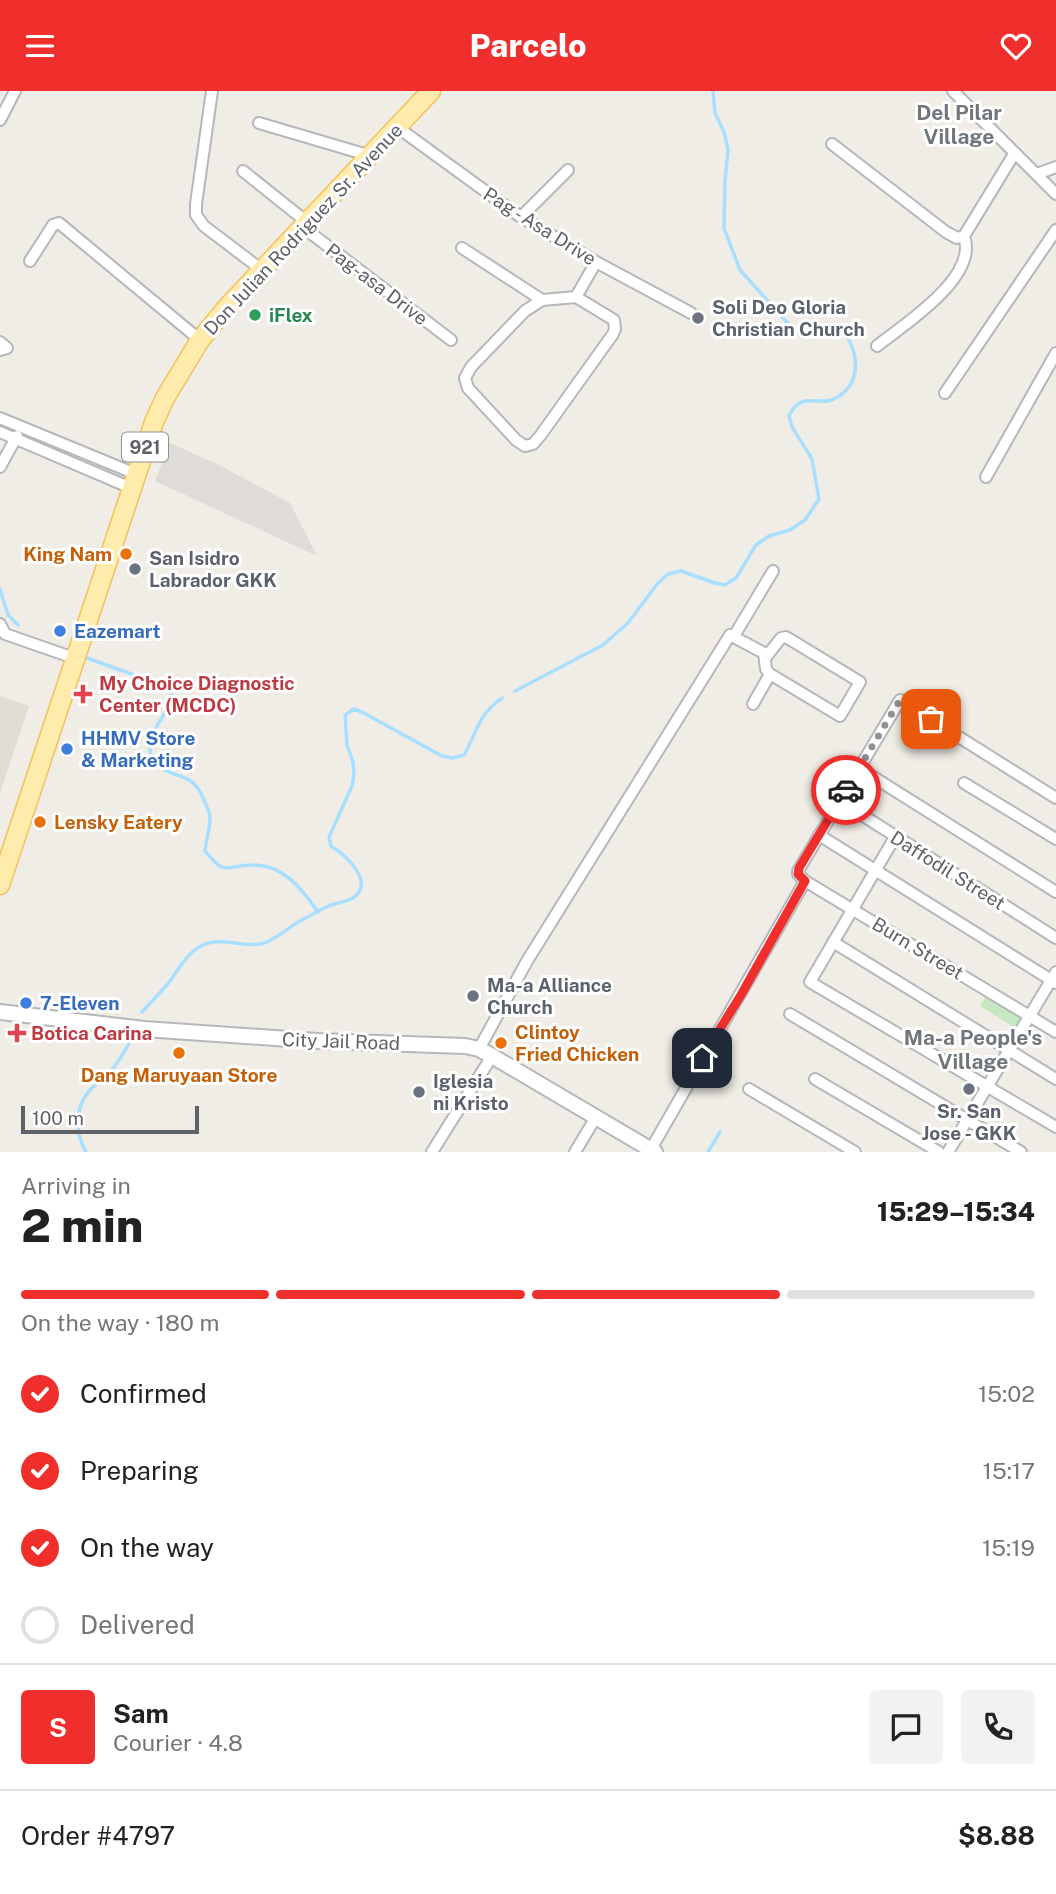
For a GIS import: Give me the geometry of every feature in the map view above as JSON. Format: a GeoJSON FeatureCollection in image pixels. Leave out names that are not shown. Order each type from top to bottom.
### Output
{"type":"FeatureCollection","features":[{"type":"Feature","properties":{"kind":"main road","name":"Don Julian Rodriguez Sr. Avenue"},"geometry":{"type":"LineString","coordinates":[[0,885],[74,658],[154,422],[165,398],[200,340],[262,270],[431,91]]}},
{"type":"Feature","properties":{"kind":"street"},"geometry":{"type":"LineString","coordinates":[[1,115],[15,91]]}},
{"type":"Feature","properties":{"kind":"street"},"geometry":{"type":"LineString","coordinates":[[212,91],[195,204],[196,215],[204,226],[262,270]]}},
{"type":"Feature","properties":{"kind":"street"},"geometry":{"type":"LineString","coordinates":[[953,91],[1056,194]]}},
{"type":"Feature","properties":{"kind":"street"},"geometry":{"type":"LineString","coordinates":[[259,123],[371,156]]}},
{"type":"Feature","properties":{"kind":"street","name":"Pag - Asa Drive"},"geometry":{"type":"LineString","coordinates":[[397,127],[521,217],[691,313]]}},
{"type":"Feature","properties":{"kind":"street"},"geometry":{"type":"LineString","coordinates":[[832,144],[957,238],[964,236],[1014,153]]}},
{"type":"Feature","properties":{"kind":"street"},"geometry":{"type":"LineString","coordinates":[[1037,174],[1056,167]]}},
{"type":"Feature","properties":{"kind":"street"},"geometry":{"type":"LineString","coordinates":[[521,217],[568,170]]}},
{"type":"Feature","properties":{"kind":"street","name":"Pag-asa Drive"},"geometry":{"type":"LineString","coordinates":[[243,171],[306,226],[451,340]]}},
{"type":"Feature","properties":{"kind":"street"},"geometry":{"type":"LineString","coordinates":[[30,261],[53,225],[59,223],[200,340]]}},
{"type":"Feature","properties":{"kind":"street"},"geometry":{"type":"LineString","coordinates":[[944,393],[1056,230]]}},
{"type":"Feature","properties":{"kind":"street"},"geometry":{"type":"LineString","coordinates":[[877,346],[952,283],[967,256],[964,236]]}},
{"type":"Feature","properties":{"kind":"street"},"geometry":{"type":"LineString","coordinates":[[462,248],[542,300]]}},
{"type":"Feature","properties":{"kind":"street"},"geometry":{"type":"LineString","coordinates":[[576,297],[596,261]]}},
{"type":"Feature","properties":{"kind":"street"},"geometry":{"type":"LineString","coordinates":[[576,297],[610,316],[614,320],[615,329],[533,444],[525,446],[516,440],[468,388],[465,378],[471,367],[525,311],[542,300],[576,297]]}},
{"type":"Feature","properties":{"kind":"street"},"geometry":{"type":"LineString","coordinates":[[0,342],[7,348],[0,350]]}},
{"type":"Feature","properties":{"kind":"street"},"geometry":{"type":"LineString","coordinates":[[986,477],[1056,353]]}},
{"type":"Feature","properties":{"kind":"street"},"geometry":{"type":"LineString","coordinates":[[0,418],[103,460],[134,481]]}},
{"type":"Feature","properties":{"kind":"street"},"geometry":{"type":"LineString","coordinates":[[0,467],[21,428]]}},
{"type":"Feature","properties":{"kind":"street"},"geometry":{"type":"LineString","coordinates":[[0,432],[97,474],[134,481]]}},
{"type":"Feature","properties":{"kind":"street"},"geometry":{"type":"LineString","coordinates":[[77,465],[82,452]]}},
{"type":"Feature","properties":{"kind":"street"},"geometry":{"type":"LineString","coordinates":[[97,474],[103,460]]}},
{"type":"Feature","properties":{"kind":"street"},"geometry":{"type":"LineString","coordinates":[[734,636],[773,571]]}},
{"type":"Feature","properties":{"kind":"street"},"geometry":{"type":"LineString","coordinates":[[0,624],[5,634],[74,658]]}},
{"type":"Feature","properties":{"kind":"street"},"geometry":{"type":"LineString","coordinates":[[479,1049],[534,950],[730,635],[766,657]]}},
{"type":"Feature","properties":{"kind":"street"},"geometry":{"type":"LineString","coordinates":[[786,637],[860,682],[840,716],[770,674],[766,669],[766,657],[781,638],[786,637]]}},
{"type":"Feature","properties":{"kind":"street"},"geometry":{"type":"LineString","coordinates":[[752,704],[770,674]]}},
{"type":"Feature","properties":{"kind":"street"},"geometry":{"type":"LineString","coordinates":[[653,1151],[805,881],[798,871],[900,700],[1056,798]]}},
{"type":"Feature","properties":{"kind":"street"},"geometry":{"type":"LineString","coordinates":[[859,768],[1056,892]]}},
{"type":"Feature","properties":{"kind":"street"},"geometry":{"type":"LineString","coordinates":[[964,783],[1056,839]]}},
{"type":"Feature","properties":{"kind":"street","name":"Daffodil Street"},"geometry":{"type":"LineString","coordinates":[[840,801],[1056,938]]}},
{"type":"Feature","properties":{"kind":"street"},"geometry":{"type":"LineString","coordinates":[[819,835],[1054,979],[948,1152]]}},
{"type":"Feature","properties":{"kind":"street"},"geometry":{"type":"LineString","coordinates":[[895,837],[810,982],[1056,1127]]}},
{"type":"Feature","properties":{"kind":"street","name":"Burn Street"},"geometry":{"type":"LineString","coordinates":[[805,881],[1056,1032]]}},
{"type":"Feature","properties":{"kind":"street"},"geometry":{"type":"LineString","coordinates":[[833,942],[1056,1079]]}},
{"type":"Feature","properties":{"kind":"street","name":"City Jail Road"},"geometry":{"type":"LineString","coordinates":[[0,1012],[157,1030],[318,1041],[440,1044],[479,1049],[653,1151]]}},
{"type":"Feature","properties":{"kind":"street"},"geometry":{"type":"LineString","coordinates":[[790,1014],[1021,1152]]}},
{"type":"Feature","properties":{"kind":"street"},"geometry":{"type":"LineString","coordinates":[[432,1152],[492,1056]]}},
{"type":"Feature","properties":{"kind":"street"},"geometry":{"type":"LineString","coordinates":[[814,1079],[939,1152]]}},
{"type":"Feature","properties":{"kind":"street"},"geometry":{"type":"LineString","coordinates":[[749,1089],[855,1152]]}},
{"type":"Feature","properties":{"kind":"street"},"geometry":{"type":"LineString","coordinates":[[575,1152],[596,1118]]}},
{"type":"Feature","properties":{"kind":"shaded area"},"geometry":{"type":"Polygon","coordinates":[[[170,443],[217,464],[290,503],[317,556],[155,481],[170,443]]]}},
{"type":"Feature","properties":{"kind":"shaded area"},"geometry":{"type":"Polygon","coordinates":[[[0,696],[29,706],[0,793],[0,696]]]}},
{"type":"Feature","properties":{"kind":"green space"},"geometry":{"type":"Polygon","coordinates":[[[988,992],[1025,1015],[1017,1029],[980,1006],[988,992]]]}},
{"type":"Feature","properties":{"kind":"waterway"},"geometry":{"type":"LineString","coordinates":[[515,691],[603,645],[628,623],[668,574],[681,571],[725,585],[736,578],[756,545],[769,536],[790,530],[805,520],[819,499],[812,459],[792,427],[789,416],[799,403],[830,401],[844,392],[854,377],[853,351],[846,335],[837,332],[805,337],[793,329],[740,270],[724,228],[728,150],[724,132],[715,113],[713,91]]}},
{"type":"Feature","properties":{"kind":"waterway"},"geometry":{"type":"LineString","coordinates":[[0,589],[8,615],[18,625]]}},
{"type":"Feature","properties":{"kind":"waterway"},"geometry":{"type":"LineString","coordinates":[[87,658],[170,688],[169,704],[151,737],[151,754],[163,769],[184,777],[198,788],[209,813],[205,851],[212,859],[227,868],[253,865],[274,869],[299,887],[318,912]]}},
{"type":"Feature","properties":{"kind":"waterway"},"geometry":{"type":"LineString","coordinates":[[142,1012],[197,948],[217,942],[254,945],[267,942],[316,912],[351,899],[358,893],[361,886],[356,870],[351,862],[331,846],[329,837],[352,786],[354,774],[347,745],[345,715],[354,709],[362,712],[442,756],[452,758],[464,755],[483,717],[502,698]]}},
{"type":"Feature","properties":{"kind":"waterway"},"geometry":{"type":"LineString","coordinates":[[86,1152],[78,1128],[81,1104],[90,1090],[111,1071],[129,1043]]}},
{"type":"Feature","properties":{"kind":"waterway"},"geometry":{"type":"LineString","coordinates":[[708,1152],[720,1132]]}},
{"type":"Feature","properties":{"kind":"way so far"},"geometry":{"type":"LineString","coordinates":[[846,790],[900,700],[931,719]]}},
{"type":"Feature","properties":{"kind":"place","name":"iFlex"},"geometry":{"type":"Point","coordinates":[255,315]}},
{"type":"Feature","properties":{"kind":"place","name":"Soli Deo Gloria Christian Church"},"geometry":{"type":"Point","coordinates":[698,318]}},
{"type":"Feature","properties":{"kind":"place","name":"King Nam"},"geometry":{"type":"Point","coordinates":[126,554]}},
{"type":"Feature","properties":{"kind":"place","name":"San Isidro Labrador GKK"},"geometry":{"type":"Point","coordinates":[135,569]}},
{"type":"Feature","properties":{"kind":"place","name":"Eazemart"},"geometry":{"type":"Point","coordinates":[60,631]}},
{"type":"Feature","properties":{"kind":"place","name":"My Choice Diagnostic Center (MCDC)"},"geometry":{"type":"Point","coordinates":[83,694]}},
{"type":"Feature","properties":{"kind":"place","name":"HHMV Store & Marketing"},"geometry":{"type":"Point","coordinates":[67,749]}},
{"type":"Feature","properties":{"kind":"place","name":"Lensky Eatery"},"geometry":{"type":"Point","coordinates":[40,822]}},
{"type":"Feature","properties":{"kind":"place","name":"Ma-a Alliance Church"},"geometry":{"type":"Point","coordinates":[473,996]}},
{"type":"Feature","properties":{"kind":"place","name":"7-Eleven"},"geometry":{"type":"Point","coordinates":[26,1003]}},
{"type":"Feature","properties":{"kind":"place","name":"Botica Carina"},"geometry":{"type":"Point","coordinates":[17,1033]}},
{"type":"Feature","properties":{"kind":"place","name":"Clintoy Fried Chicken"},"geometry":{"type":"Point","coordinates":[501,1043]}},
{"type":"Feature","properties":{"kind":"place","name":"Dang Maruyaan Store"},"geometry":{"type":"Point","coordinates":[179,1053]}},
{"type":"Feature","properties":{"kind":"place","name":"Sr. San Jose - GKK"},"geometry":{"type":"Point","coordinates":[969,1089]}},
{"type":"Feature","properties":{"kind":"place","name":"Iglesia ni Kristo"},"geometry":{"type":"Point","coordinates":[419,1092]}},
{"type":"Feature","properties":{"kind":"district","name":"Del Pilar Village"},"geometry":{"type":"Point","coordinates":[959,124]}},
{"type":"Feature","properties":{"kind":"district","name":"Ma-a People's Village"},"geometry":{"type":"Point","coordinates":[973,1049]}},
{"type":"Feature","properties":{"kind":"route"},"geometry":{"type":"LineString","coordinates":[[702,1058],[805,881],[798,874],[799,868],[846,790]]}}]}
